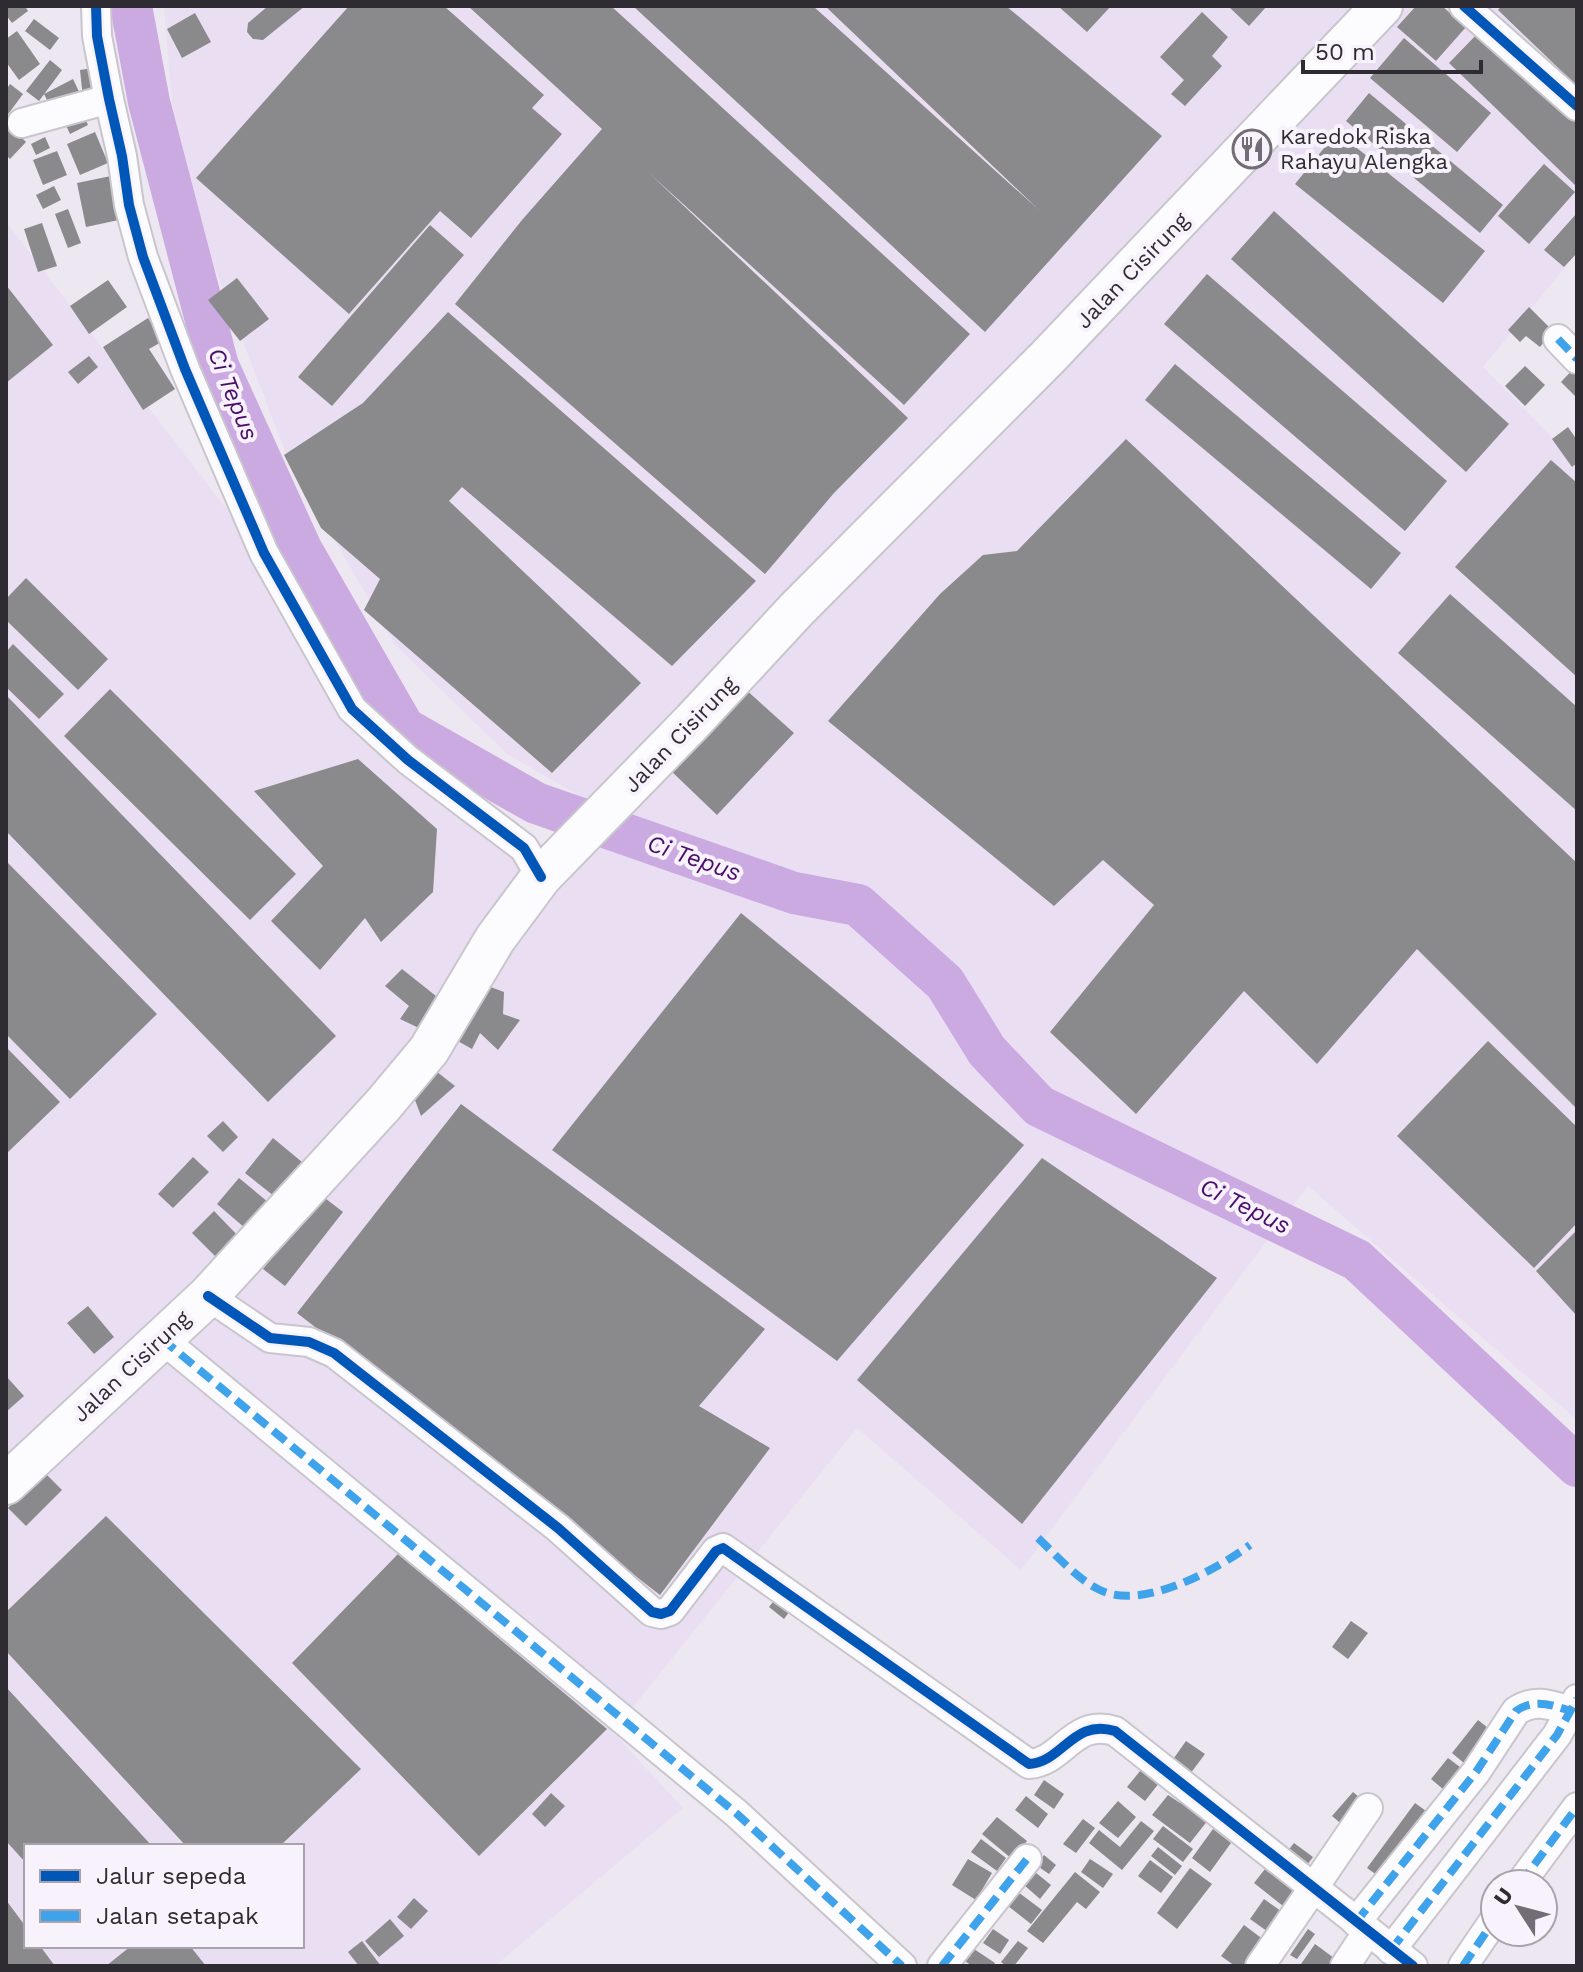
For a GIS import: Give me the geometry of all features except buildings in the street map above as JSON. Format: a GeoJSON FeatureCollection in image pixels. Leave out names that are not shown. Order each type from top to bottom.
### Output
{"type":"FeatureCollection","features":[{"type":"Feature","properties":{"kind":"main road","name":"Jalan Cisirung"},"geometry":{"type":"LineString","coordinates":[[6,1484],[208,1296],[383,1105],[429,1050],[495,939],[552,865],[797,609],[1069,335],[1382,6]]}},
{"type":"Feature","properties":{"kind":"street"},"geometry":{"type":"LineString","coordinates":[[96,6],[97,36],[129,205],[143,257],[185,369],[264,553],[352,709],[408,760],[524,848],[552,865]]}},
{"type":"Feature","properties":{"kind":"street"},"geometry":{"type":"LineString","coordinates":[[1464,6],[1577,106]]}},
{"type":"Feature","properties":{"kind":"street"},"geometry":{"type":"LineString","coordinates":[[22,123],[109,99]]}},
{"type":"Feature","properties":{"kind":"street"},"geometry":{"type":"LineString","coordinates":[[208,1296],[270,1338],[309,1342],[334,1353],[558,1528],[652,1612],[661,1614],[670,1611],[716,1551],[723,1548],[1029,1764],[1041,1762],[1083,1732],[1099,1728],[1115,1731],[1315,1887],[1362,1927],[1402,1958],[1557,1735],[1574,1705],[1541,1703],[1516,1711],[1476,1772],[1362,1927],[1345,1966]]}},
{"type":"Feature","properties":{"kind":"street"},"geometry":{"type":"LineString","coordinates":[[162,1339],[736,1813],[902,1966]]}},
{"type":"Feature","properties":{"kind":"street"},"geometry":{"type":"LineString","coordinates":[[1532,1868],[1577,1807]]}},
{"type":"Feature","properties":{"kind":"street"},"geometry":{"type":"LineString","coordinates":[[1260,1966],[1368,1808]]}},
{"type":"Feature","properties":{"kind":"street"},"geometry":{"type":"LineString","coordinates":[[942,1966],[1027,1859]]}},
{"type":"Feature","properties":{"kind":"street"},"geometry":{"type":"LineString","coordinates":[[1463,1966],[1479,1942]]}},
{"type":"Feature","properties":{"kind":"shaded area"},"geometry":{"type":"Polygon","coordinates":[[[164,6],[1577,6],[1577,253],[1483,367],[1577,463],[1577,1420],[1308,1186],[1021,1570],[857,1428],[613,1732],[683,1808],[495,1966],[6,1966],[6,222],[232,516],[335,703],[426,785],[548,847],[585,799],[507,754],[395,645],[288,459],[193,211],[172,104],[164,6]]]}},
{"type":"Feature","properties":{"kind":"waterway","name":"Ci Tepus"},"geometry":{"type":"LineString","coordinates":[[131,6],[149,102],[218,366],[301,549],[404,728],[536,803],[794,893],[858,905],[945,983],[987,1051],[1039,1106],[1357,1260],[1577,1466]]}},
{"type":"Feature","properties":{"kind":"marked path"},"geometry":{"type":"LineString","coordinates":[[1558,339],[1577,359]]}},
{"type":"Feature","properties":{"kind":"marked path"},"geometry":{"type":"LineString","coordinates":[[162,1339],[736,1813],[902,1966]]}},
{"type":"Feature","properties":{"kind":"marked path"},"geometry":{"type":"LineString","coordinates":[[1038,1538],[1083,1580],[1117,1595],[1157,1592],[1178,1585],[1218,1566],[1250,1545]]}},
{"type":"Feature","properties":{"kind":"marked path"},"geometry":{"type":"LineString","coordinates":[[1391,1950],[1557,1735],[1577,1699]]}},
{"type":"Feature","properties":{"kind":"marked path"},"geometry":{"type":"LineString","coordinates":[[1356,1922],[1476,1772],[1516,1711],[1536,1704],[1571,1711]]}},
{"type":"Feature","properties":{"kind":"marked path"},"geometry":{"type":"LineString","coordinates":[[1532,1868],[1577,1807]]}},
{"type":"Feature","properties":{"kind":"marked path"},"geometry":{"type":"LineString","coordinates":[[942,1966],[1027,1859]]}},
{"type":"Feature","properties":{"kind":"marked path"},"geometry":{"type":"LineString","coordinates":[[1463,1966],[1479,1942]]}},
{"type":"Feature","properties":{"kind":"cycle path"},"geometry":{"type":"LineString","coordinates":[[96,6],[97,36],[129,205],[143,257],[185,369],[264,553],[352,709],[408,760],[524,848],[541,877]]}},
{"type":"Feature","properties":{"kind":"cycle path"},"geometry":{"type":"LineString","coordinates":[[1464,6],[1577,106]]}},
{"type":"Feature","properties":{"kind":"cycle path"},"geometry":{"type":"LineString","coordinates":[[208,1296],[270,1338],[309,1342],[334,1353],[558,1528],[652,1612],[661,1614],[670,1611],[716,1551],[723,1548],[1029,1764],[1051,1756],[1089,1730],[1115,1731],[1413,1966]]}},
{"type":"Feature","properties":{"kind":"place","name":"Karedok Riska Rahayu Alengka"},"geometry":{"type":"Point","coordinates":[1252,149]}}]}
